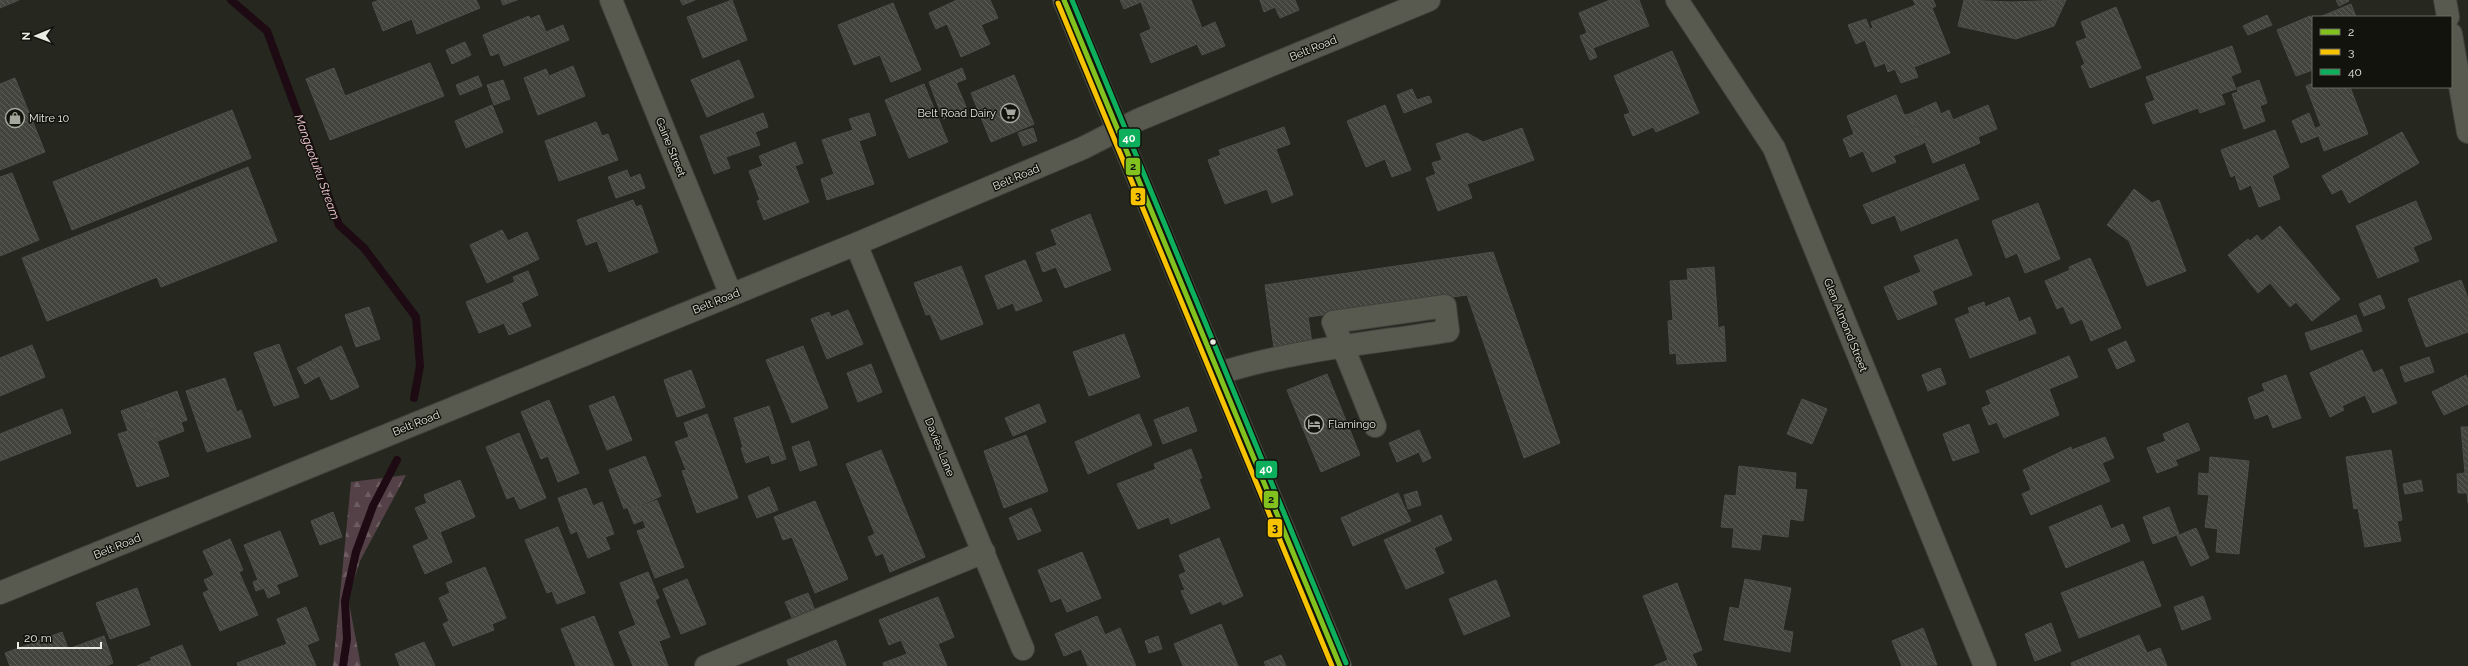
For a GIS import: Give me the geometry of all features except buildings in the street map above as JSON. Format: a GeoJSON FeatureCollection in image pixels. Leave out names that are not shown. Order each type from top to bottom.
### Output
{"type":"FeatureCollection","features":[{"type":"Feature","properties":{"kind":"main road"},"geometry":{"type":"LineString","coordinates":[[1064,0],[1220,373],[1340,666]]}},
{"type":"Feature","properties":{"kind":"street","name":"Gaine Street"},"geometry":{"type":"LineString","coordinates":[[611,0],[731,295]]}},
{"type":"Feature","properties":{"kind":"street","name":"Belt Road"},"geometry":{"type":"LineString","coordinates":[[0,593],[856,244],[1064,157],[1119,131],[1138,120],[1429,0]]}},
{"type":"Feature","properties":{"kind":"street","name":"Glen Almond Street"},"geometry":{"type":"LineString","coordinates":[[1677,0],[1774,148],[1985,666]]}},
{"type":"Feature","properties":{"kind":"street"},"geometry":{"type":"LineString","coordinates":[[2445,0],[2448,16]]}},
{"type":"Feature","properties":{"kind":"street"},"geometry":{"type":"LineString","coordinates":[[2452,38],[2463,78],[2468,132]]}},
{"type":"Feature","properties":{"kind":"street","name":"Davies Lane"},"geometry":{"type":"LineString","coordinates":[[856,244],[1023,649]]}},
{"type":"Feature","properties":{"kind":"street"},"geometry":{"type":"LineString","coordinates":[[1220,373],[1251,363],[1341,348],[1375,426]]}},
{"type":"Feature","properties":{"kind":"street"},"geometry":{"type":"LineString","coordinates":[[706,666],[984,552]]}},
{"type":"Feature","properties":{"kind":"green space"},"geometry":{"type":"Polygon","coordinates":[[[406,475],[360,561],[348,598],[361,666],[333,666],[351,482],[406,475]]]}},
{"type":"Feature","properties":{"kind":"waterway","name":"Mangaotuku Stream"},"geometry":{"type":"LineString","coordinates":[[231,0],[267,31],[339,225],[364,248],[416,317],[420,366],[414,398]]}},
{"type":"Feature","properties":{"kind":"waterway","name":"Mangaotuku Stream"},"geometry":{"type":"LineString","coordinates":[[343,666],[347,639],[345,601],[356,552],[373,506],[397,460]]}},
{"type":"Feature","properties":{"kind":"transit line","name":"2"},"geometry":{"type":"LineString","coordinates":[[1064,0],[1340,666]]}},
{"type":"Feature","properties":{"kind":"transit line","name":"40"},"geometry":{"type":"LineString","coordinates":[[1072,0],[1346,663]]}},
{"type":"Feature","properties":{"kind":"transit line","name":"3"},"geometry":{"type":"LineString","coordinates":[[1058,3],[1332,666]]}},
{"type":"Feature","properties":{"kind":"place","name":"Belt Road Dairy"},"geometry":{"type":"Point","coordinates":[1010,113]}},
{"type":"Feature","properties":{"kind":"place","name":"Mitre 10"},"geometry":{"type":"Point","coordinates":[15,118]}},
{"type":"Feature","properties":{"kind":"place","name":"Flamingo"},"geometry":{"type":"Point","coordinates":[1314,424]}}]}
